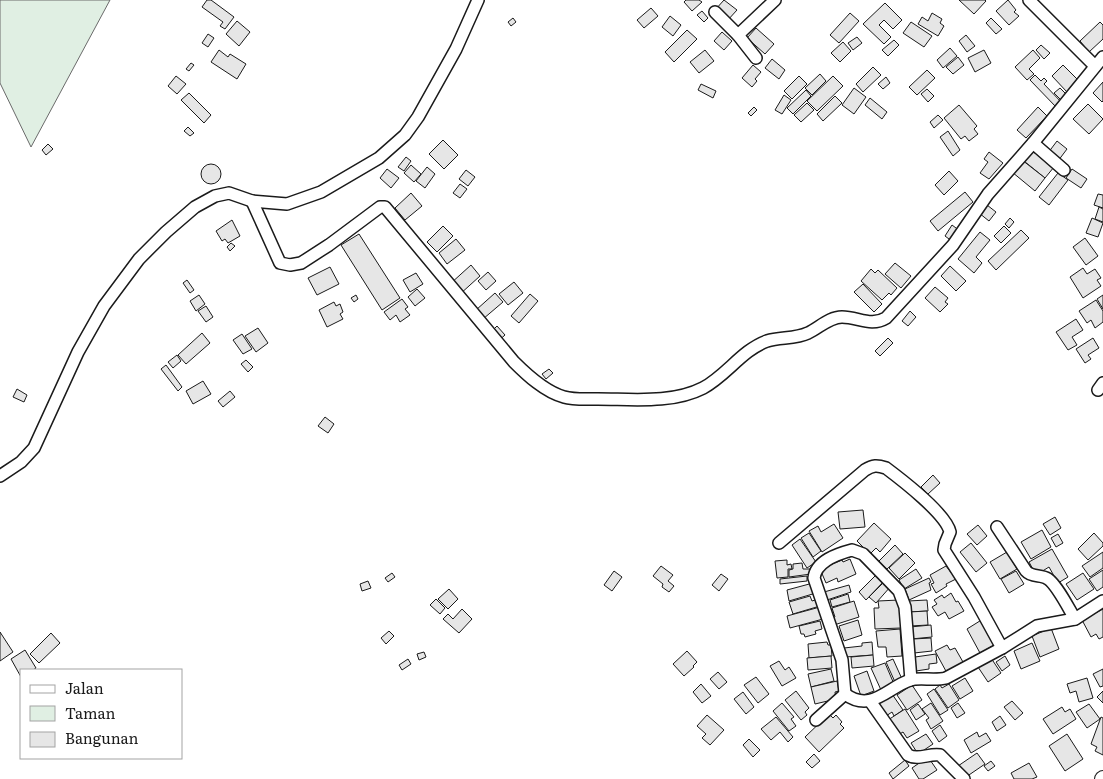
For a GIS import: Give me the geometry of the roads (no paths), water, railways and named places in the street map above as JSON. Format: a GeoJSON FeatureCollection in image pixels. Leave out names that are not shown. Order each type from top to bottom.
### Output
{"type":"FeatureCollection","features":[{"type":"Feature","properties":{"kind":"street"},"geometry":{"type":"LineString","coordinates":[[0,476],[21,462],[34,448],[78,352],[104,306],[139,258],[195,207],[215,196],[235,194],[252,200],[287,204],[321,192],[386,153],[406,135],[418,117],[456,49],[478,0]]}},
{"type":"Feature","properties":{"kind":"street"},"geometry":{"type":"LineString","coordinates":[[738,35],[774,0]]}},
{"type":"Feature","properties":{"kind":"street"},"geometry":{"type":"LineString","coordinates":[[1029,0],[1095,66]]}},
{"type":"Feature","properties":{"kind":"street"},"geometry":{"type":"LineString","coordinates":[[715,12],[738,35],[756,58]]}},
{"type":"Feature","properties":{"kind":"street"},"geometry":{"type":"LineString","coordinates":[[252,200],[280,263],[290,265],[301,263],[329,245],[380,207],[385,208],[514,362],[538,382],[558,395],[570,398],[631,399],[666,398],[690,394],[702,389],[754,348],[769,341],[807,334],[833,318],[848,318],[870,322],[877,322],[886,318],[943,257],[962,234],[988,194],[1033,143],[1103,56]]}},
{"type":"Feature","properties":{"kind":"street"},"geometry":{"type":"LineString","coordinates":[[1033,143],[1064,170]]}},
{"type":"Feature","properties":{"kind":"street"},"geometry":{"type":"LineString","coordinates":[[779,543],[865,470],[871,466],[878,465],[886,468],[928,503],[944,520],[950,532],[944,544],[944,550],[974,597],[1002,648]]}},
{"type":"Feature","properties":{"kind":"street"},"geometry":{"type":"LineString","coordinates":[[997,527],[1029,575],[1046,578],[1052,582],[1075,619]]}},
{"type":"Feature","properties":{"kind":"street"},"geometry":{"type":"LineString","coordinates":[[845,694],[842,660],[814,578],[815,572],[821,563],[852,550],[863,554],[895,585],[903,599],[911,680]]}},
{"type":"Feature","properties":{"kind":"street"},"geometry":{"type":"LineString","coordinates":[[845,694],[856,700],[870,701],[911,680],[946,678],[1002,648],[1037,626],[1075,619],[1103,601]]}},
{"type":"Feature","properties":{"kind":"street"},"geometry":{"type":"LineString","coordinates":[[816,720],[845,694]]}},
{"type":"Feature","properties":{"kind":"street"},"geometry":{"type":"LineString","coordinates":[[870,701],[908,755],[918,758],[930,755],[940,756],[964,779]]}}]}
